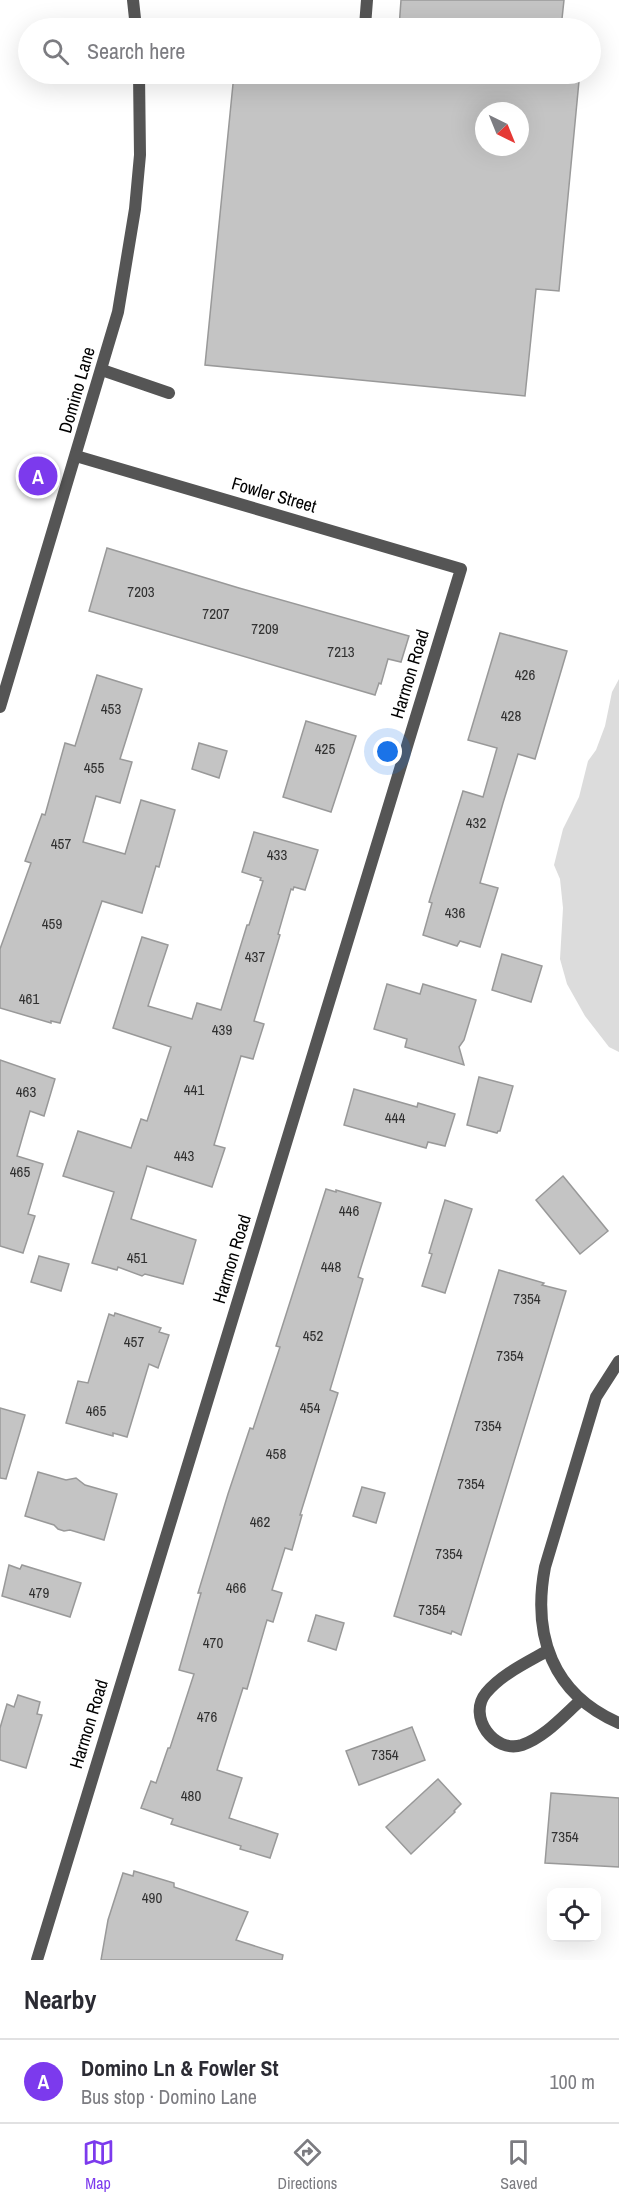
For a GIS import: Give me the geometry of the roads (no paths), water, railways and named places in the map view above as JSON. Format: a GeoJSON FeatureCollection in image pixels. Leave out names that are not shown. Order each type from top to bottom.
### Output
{"type":"FeatureCollection","features":[{"type":"Feature","properties":{"kind":"street"},"geometry":{"type":"LineString","coordinates":[[133,0],[135,18]]}},
{"type":"Feature","properties":{"kind":"street"},"geometry":{"type":"LineString","coordinates":[[366,18],[367,0]]}},
{"type":"Feature","properties":{"kind":"street","name":"Domino Lane"},"geometry":{"type":"LineString","coordinates":[[0,707],[118,312],[135,209],[140,155],[139,84]]}},
{"type":"Feature","properties":{"kind":"street"},"geometry":{"type":"LineString","coordinates":[[102,370],[169,393]]}},
{"type":"Feature","properties":{"kind":"street","name":"Fowler Street"},"geometry":{"type":"LineString","coordinates":[[76,456],[461,569]]}},
{"type":"Feature","properties":{"kind":"street","name":"Harmon Road"},"geometry":{"type":"LineString","coordinates":[[37,1960],[461,569]]}},
{"type":"Feature","properties":{"kind":"street"},"geometry":{"type":"LineString","coordinates":[[619,1361],[596,1396],[545,1567],[540,1592],[541,1619],[547,1651],[567,1685],[581,1700],[599,1713],[619,1723]]}},
{"type":"Feature","properties":{"kind":"street"},"geometry":{"type":"LineString","coordinates":[[547,1651],[509,1673],[484,1695],[480,1705],[480,1719],[485,1731],[495,1740],[507,1746],[519,1746],[542,1735],[581,1700]]}},
{"type":"Feature","properties":{"kind":"place","name":"Domino Ln & Fowler St"},"geometry":{"type":"Point","coordinates":[38,476]}}]}
